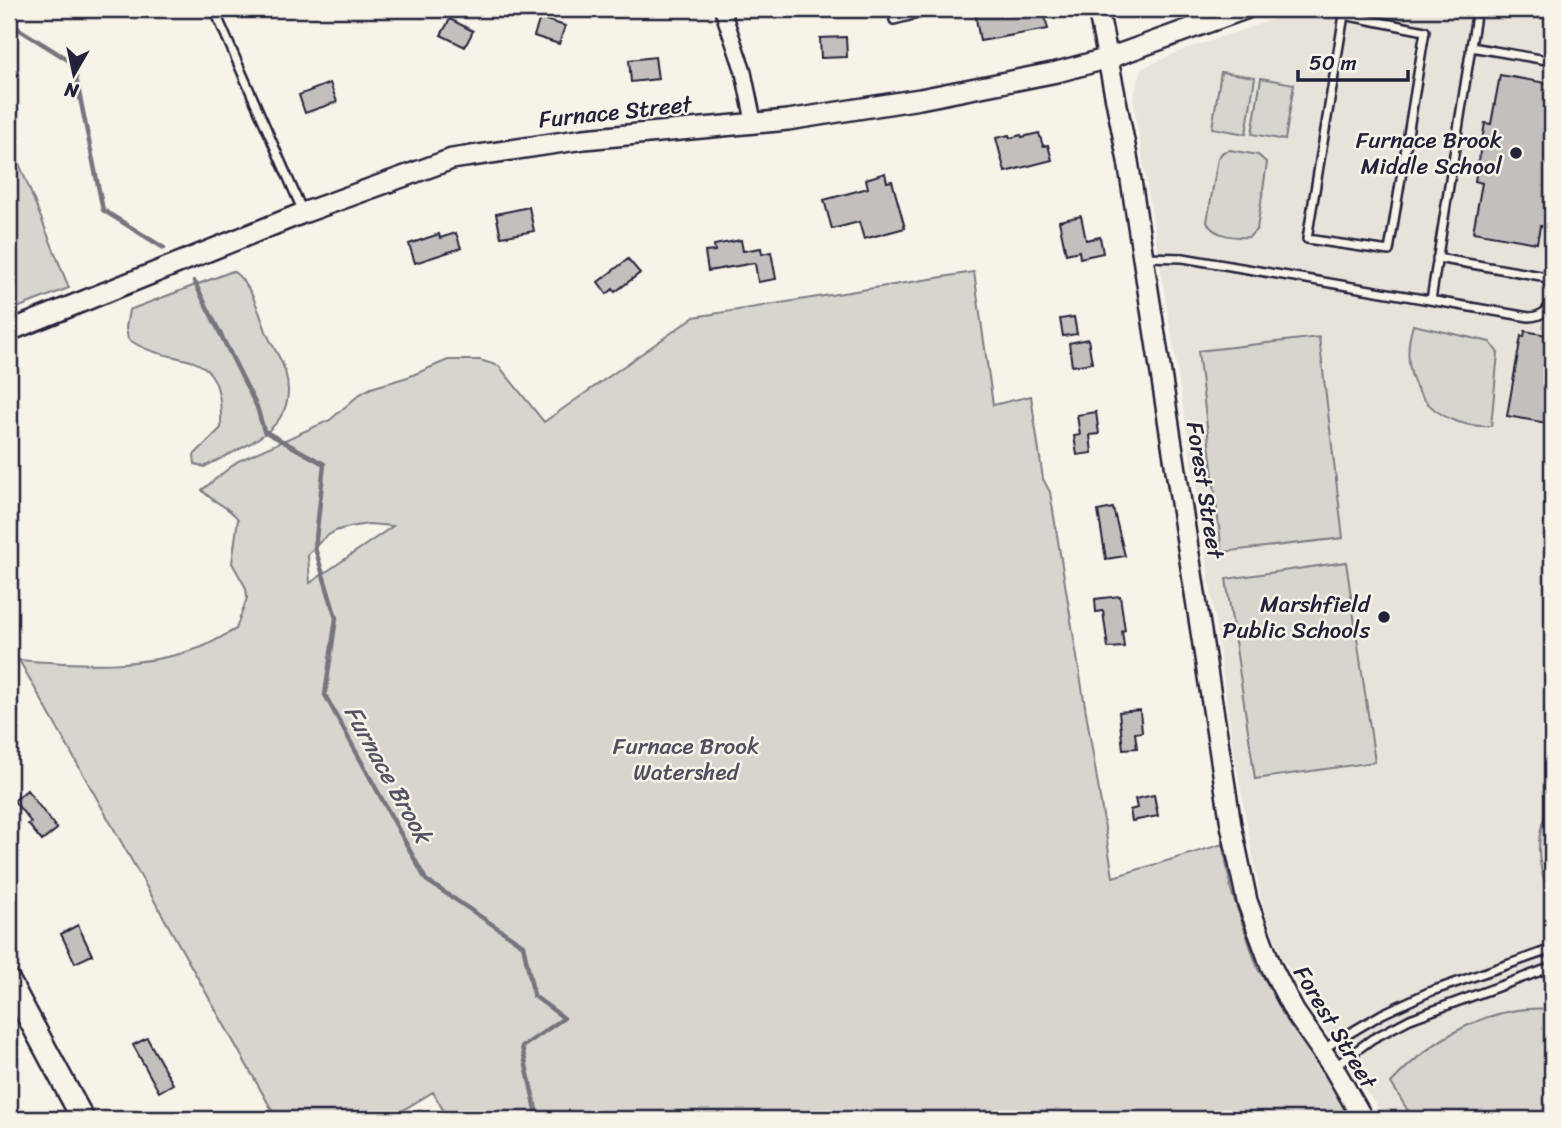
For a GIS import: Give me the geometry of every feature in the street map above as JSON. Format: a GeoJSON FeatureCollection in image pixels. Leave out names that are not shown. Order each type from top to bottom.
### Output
{"type":"FeatureCollection","features":[{"type":"Feature","properties":{"kind":"main road","name":"Forest Street"},"geometry":{"type":"LineString","coordinates":[[1098,9],[1144,257],[1226,794],[1242,878],[1254,923],[1271,966],[1294,1011],[1333,1067],[1363,1119]]}},
{"type":"Feature","properties":{"kind":"main road","name":"Furnace Street"},"geometry":{"type":"LineString","coordinates":[[9,331],[303,213],[426,167],[477,154],[584,138],[754,123],[888,105],[1044,74],[1109,58],[1224,13],[1245,9]]}},
{"type":"Feature","properties":{"kind":"main road"},"geometry":{"type":"LineString","coordinates":[[9,981],[83,1119]]}},
{"type":"Feature","properties":{"kind":"street"},"geometry":{"type":"LineString","coordinates":[[722,9],[743,70],[754,123]]}},
{"type":"Feature","properties":{"kind":"lane"},"geometry":{"type":"LineString","coordinates":[[214,9],[303,213]]}},
{"type":"Feature","properties":{"kind":"lane"},"geometry":{"type":"LineString","coordinates":[[894,20],[937,9]]}},
{"type":"Feature","properties":{"kind":"lane"},"geometry":{"type":"LineString","coordinates":[[1431,300],[1477,9]]}},
{"type":"Feature","properties":{"kind":"lane"},"geometry":{"type":"LineString","coordinates":[[1343,12],[1425,31],[1389,251],[1307,239],[1343,12]]}},
{"type":"Feature","properties":{"kind":"lane"},"geometry":{"type":"LineString","coordinates":[[1471,47],[1552,61]]}},
{"type":"Feature","properties":{"kind":"lane"},"geometry":{"type":"LineString","coordinates":[[1144,257],[1183,258],[1529,317],[1540,316],[1548,310],[1552,298]]}},
{"type":"Feature","properties":{"kind":"lane"},"geometry":{"type":"LineString","coordinates":[[1437,257],[1541,276],[1549,282],[1552,289]]}},
{"type":"Feature","properties":{"kind":"lane"},"geometry":{"type":"LineString","coordinates":[[1321,1050],[1382,1014],[1429,992],[1552,949]]}},
{"type":"Feature","properties":{"kind":"lane"},"geometry":{"type":"LineString","coordinates":[[1333,1067],[1372,1040],[1410,1019],[1552,967]]}},
{"type":"Feature","properties":{"kind":"shaded area","name":"Marshfield Public Schools"},"geometry":{"type":"Polygon","coordinates":[[[1304,9],[1552,9],[1552,1119],[1386,1119],[1340,1055],[1281,956],[1261,900],[1233,747],[1196,486],[1133,99],[1142,68],[1183,50],[1304,9]]]}},
{"type":"Feature","properties":{"kind":"green space"},"geometry":{"type":"Polygon","coordinates":[[[1221,72],[1255,77],[1246,134],[1212,128],[1221,72]]]}},
{"type":"Feature","properties":{"kind":"green space"},"geometry":{"type":"Polygon","coordinates":[[[1261,78],[1294,84],[1285,140],[1252,134],[1261,78]]]}},
{"type":"Feature","properties":{"kind":"green space"},"geometry":{"type":"Polygon","coordinates":[[[9,138],[69,288],[9,311],[9,138]]]}},
{"type":"Feature","properties":{"kind":"green space"},"geometry":{"type":"Polygon","coordinates":[[[1230,150],[1258,155],[1267,163],[1257,229],[1249,237],[1219,233],[1207,222],[1218,158],[1223,152],[1230,150]]]}},
{"type":"Feature","properties":{"kind":"green space"},"geometry":{"type":"Polygon","coordinates":[[[233,271],[245,283],[254,298],[285,371],[288,391],[285,407],[278,421],[266,432],[204,467],[195,464],[194,455],[221,428],[220,399],[215,380],[206,369],[194,362],[146,349],[128,339],[126,328],[129,310],[233,271]]]}},
{"type":"Feature","properties":{"kind":"green space","name":"Furnace Brook Watershed"},"geometry":{"type":"Polygon","coordinates":[[[974,272],[993,405],[1031,396],[1043,479],[1050,492],[1113,877],[1223,844],[1231,890],[1258,969],[1354,1119],[444,1119],[443,1110],[433,1092],[388,1119],[277,1119],[19,660],[111,664],[157,659],[202,647],[236,629],[247,598],[246,588],[232,563],[238,519],[202,490],[238,461],[330,420],[371,388],[408,377],[448,360],[480,360],[499,366],[544,422],[694,317],[974,272]],[[358,525],[328,535],[308,555],[310,583],[393,526],[358,525]]]}},
{"type":"Feature","properties":{"kind":"green space"},"geometry":{"type":"Polygon","coordinates":[[[1413,325],[1490,342],[1498,353],[1491,426],[1470,425],[1451,420],[1423,398],[1414,383],[1409,365],[1413,325]]]}},
{"type":"Feature","properties":{"kind":"green space"},"geometry":{"type":"Polygon","coordinates":[[[1319,337],[1343,538],[1222,552],[1198,351],[1319,337]]]}},
{"type":"Feature","properties":{"kind":"green space"},"geometry":{"type":"Polygon","coordinates":[[[1346,562],[1375,762],[1255,779],[1226,579],[1346,562]]]}},
{"type":"Feature","properties":{"kind":"green space"},"geometry":{"type":"Polygon","coordinates":[[[1552,801],[1552,890],[1548,890],[1541,867],[1539,845],[1542,823],[1552,801]]]}},
{"type":"Feature","properties":{"kind":"green space"},"geometry":{"type":"Polygon","coordinates":[[[1552,1009],[1552,1119],[1413,1119],[1391,1083],[1425,1052],[1444,1038],[1484,1018],[1506,1012],[1552,1009]]]}},
{"type":"Feature","properties":{"kind":"building"},"geometry":{"type":"Polygon","coordinates":[[[996,9],[1043,9],[1048,29],[980,41],[975,13],[996,9]]]}},
{"type":"Feature","properties":{"kind":"building"},"geometry":{"type":"Polygon","coordinates":[[[540,18],[565,26],[559,44],[534,36],[540,18]]]}},
{"type":"Feature","properties":{"kind":"building"},"geometry":{"type":"Polygon","coordinates":[[[450,19],[473,31],[465,47],[441,35],[450,19]]]}},
{"type":"Feature","properties":{"kind":"building"},"geometry":{"type":"Polygon","coordinates":[[[846,37],[847,57],[821,58],[820,38],[846,37]]]}},
{"type":"Feature","properties":{"kind":"building"},"geometry":{"type":"Polygon","coordinates":[[[655,57],[658,79],[631,82],[629,60],[655,57]]]}},
{"type":"Feature","properties":{"kind":"building","name":"Furnace Brook Middle School"},"geometry":{"type":"Polygon","coordinates":[[[1500,75],[1552,84],[1552,228],[1540,226],[1537,243],[1473,232],[1482,183],[1475,181],[1485,123],[1491,124],[1500,75]]]}},
{"type":"Feature","properties":{"kind":"building"},"geometry":{"type":"Polygon","coordinates":[[[330,83],[337,102],[305,113],[299,95],[330,83]]]}},
{"type":"Feature","properties":{"kind":"building"},"geometry":{"type":"Polygon","coordinates":[[[1039,133],[1043,146],[1048,145],[1052,160],[1005,172],[996,138],[1039,133]]]}},
{"type":"Feature","properties":{"kind":"building"},"geometry":{"type":"Polygon","coordinates":[[[885,173],[887,182],[892,181],[905,228],[864,239],[859,222],[832,229],[824,200],[868,188],[866,179],[885,173]]]}},
{"type":"Feature","properties":{"kind":"building"},"geometry":{"type":"Polygon","coordinates":[[[529,207],[534,231],[501,237],[496,214],[529,207]]]}},
{"type":"Feature","properties":{"kind":"building"},"geometry":{"type":"Polygon","coordinates":[[[1081,216],[1086,240],[1100,237],[1103,253],[1080,258],[1079,251],[1066,254],[1059,221],[1081,216]]]}},
{"type":"Feature","properties":{"kind":"building"},"geometry":{"type":"Polygon","coordinates":[[[456,233],[461,248],[415,263],[409,244],[439,234],[440,238],[456,233]]]}},
{"type":"Feature","properties":{"kind":"building"},"geometry":{"type":"Polygon","coordinates":[[[741,240],[743,251],[761,248],[762,254],[771,252],[776,279],[758,282],[755,263],[708,271],[705,252],[715,251],[714,245],[741,240]]]}},
{"type":"Feature","properties":{"kind":"building"},"geometry":{"type":"Polygon","coordinates":[[[628,259],[640,273],[615,292],[613,289],[607,294],[598,282],[628,259]]]}},
{"type":"Feature","properties":{"kind":"building"},"geometry":{"type":"Polygon","coordinates":[[[1074,317],[1077,334],[1063,336],[1060,319],[1074,317]]]}},
{"type":"Feature","properties":{"kind":"building"},"geometry":{"type":"Polygon","coordinates":[[[1525,331],[1552,336],[1552,424],[1507,416],[1521,336],[1524,337],[1525,331]]]}},
{"type":"Feature","properties":{"kind":"building"},"geometry":{"type":"Polygon","coordinates":[[[1088,339],[1092,363],[1072,366],[1069,343],[1088,339]]]}},
{"type":"Feature","properties":{"kind":"building"},"geometry":{"type":"Polygon","coordinates":[[[1096,412],[1099,434],[1090,435],[1092,453],[1077,455],[1074,436],[1080,435],[1077,415],[1096,412]]]}},
{"type":"Feature","properties":{"kind":"building"},"geometry":{"type":"Polygon","coordinates":[[[1113,508],[1125,556],[1106,559],[1098,511],[1113,508]]]}},
{"type":"Feature","properties":{"kind":"building"},"geometry":{"type":"Polygon","coordinates":[[[1120,596],[1125,630],[1122,631],[1124,647],[1108,648],[1103,611],[1096,612],[1095,599],[1120,596]]]}},
{"type":"Feature","properties":{"kind":"building"},"geometry":{"type":"Polygon","coordinates":[[[1140,710],[1142,732],[1135,733],[1137,748],[1123,749],[1119,712],[1140,710]]]}},
{"type":"Feature","properties":{"kind":"building"},"geometry":{"type":"Polygon","coordinates":[[[27,790],[57,829],[42,841],[14,801],[27,790]]]}},
{"type":"Feature","properties":{"kind":"building"},"geometry":{"type":"Polygon","coordinates":[[[1154,795],[1158,816],[1132,821],[1130,810],[1137,808],[1135,799],[1154,795]]]}},
{"type":"Feature","properties":{"kind":"building"},"geometry":{"type":"Polygon","coordinates":[[[78,925],[92,955],[75,963],[61,934],[78,925]]]}},
{"type":"Feature","properties":{"kind":"building"},"geometry":{"type":"Polygon","coordinates":[[[147,1038],[173,1084],[159,1092],[133,1045],[147,1038]]]}},
{"type":"Feature","properties":{"kind":"waterway","name":"Furnace Brook"},"geometry":{"type":"LineString","coordinates":[[9,23],[73,63],[103,210],[164,248]]}},
{"type":"Feature","properties":{"kind":"waterway","name":"Furnace Brook"},"geometry":{"type":"LineString","coordinates":[[194,281],[257,407],[264,431],[324,464],[315,548],[336,618],[325,695],[426,880],[523,945],[534,996],[564,1018],[522,1047],[538,1119]]}},
{"type":"Feature","properties":{"kind":"place","name":"Furnace Brook Middle School"},"geometry":{"type":"Point","coordinates":[1516,153]}},
{"type":"Feature","properties":{"kind":"place","name":"Marshfield Public Schools"},"geometry":{"type":"Point","coordinates":[1384,617]}}]}
